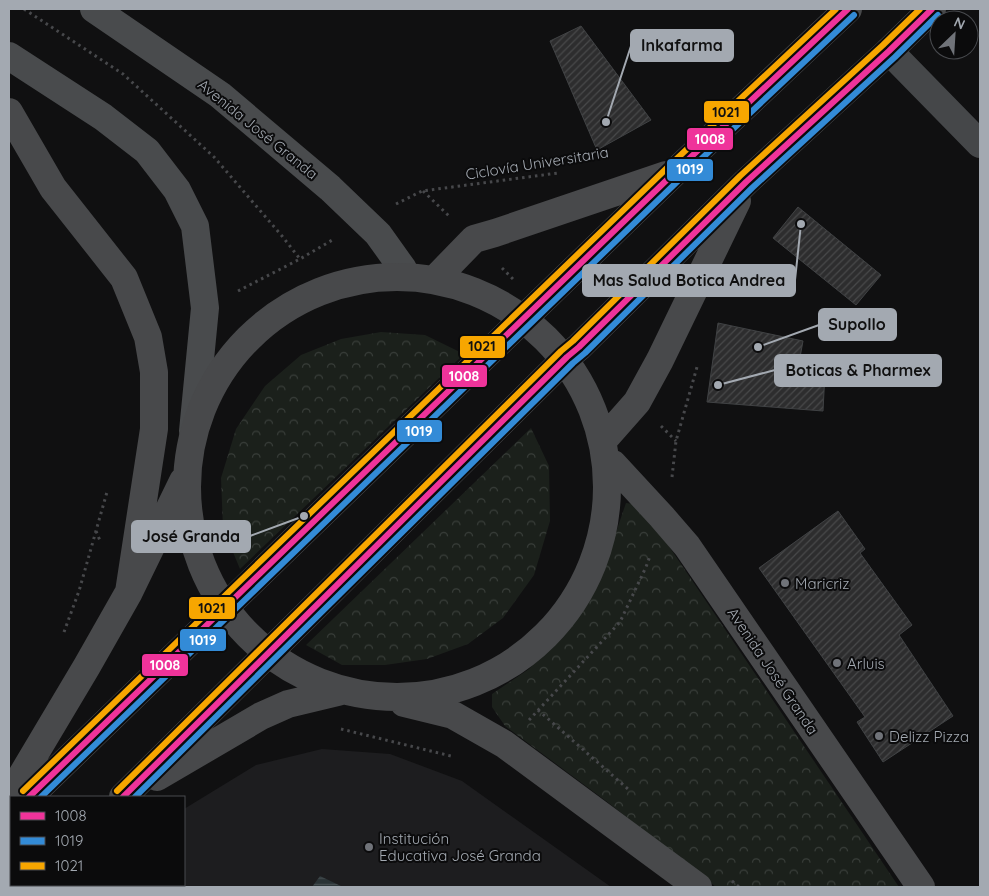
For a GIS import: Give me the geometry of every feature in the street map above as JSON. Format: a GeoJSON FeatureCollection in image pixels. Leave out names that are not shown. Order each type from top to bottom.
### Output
{"type":"FeatureCollection","features":[{"type":"Feature","properties":{"kind":"main road","name":"Avenida José Granda"},"geometry":{"type":"LineString","coordinates":[[94,9],[220,95],[323,181],[378,234],[402,269]]}},
{"type":"Feature","properties":{"kind":"main road"},"geometry":{"type":"LineString","coordinates":[[29,796],[675,172],[848,9]]}},
{"type":"Feature","properties":{"kind":"main road"},"geometry":{"type":"LineString","coordinates":[[124,796],[746,182],[932,9]]}},
{"type":"Feature","properties":{"kind":"main road"},"geometry":{"type":"LineString","coordinates":[[9,56],[103,117],[147,151],[177,190],[194,226],[205,308],[193,432],[185,478],[186,525],[221,611],[264,658],[293,675],[338,692],[385,698],[453,714],[504,744],[698,887]]}},
{"type":"Feature","properties":{"kind":"main road"},"geometry":{"type":"LineString","coordinates":[[9,112],[53,188],[124,278],[148,337],[154,372],[154,429],[129,592]]}},
{"type":"Feature","properties":{"kind":"main road"},"geometry":{"type":"LineString","coordinates":[[440,274],[474,239],[675,172]]}},
{"type":"Feature","properties":{"kind":"main road"},"geometry":{"type":"LineString","coordinates":[[606,436],[637,402],[656,368],[746,182]]}},
{"type":"Feature","properties":{"kind":"main road"},"geometry":{"type":"LineString","coordinates":[[193,432],[213,388],[242,351],[280,321],[319,296],[363,280],[402,269],[440,274],[488,295],[524,318],[567,357],[592,392],[613,464],[610,495],[591,555],[572,592],[550,624],[518,654],[478,679],[433,694],[385,698]]}},
{"type":"Feature","properties":{"kind":"main road","name":"Avenida José Granda"},"geometry":{"type":"LineString","coordinates":[[613,464],[687,546],[921,887]]}},
{"type":"Feature","properties":{"kind":"main road"},"geometry":{"type":"LineString","coordinates":[[9,797],[88,666],[129,592],[185,478]]}},
{"type":"Feature","properties":{"kind":"main road"},"geometry":{"type":"LineString","coordinates":[[125,796],[261,716],[288,704],[338,692]]}},
{"type":"Feature","properties":{"kind":"street"},"geometry":{"type":"LineString","coordinates":[[888,51],[980,144]]}},
{"type":"Feature","properties":{"kind":"path","name":"Ciclovía Universitaria"},"geometry":{"type":"LineString","coordinates":[[422,191],[559,173]]}},
{"type":"Feature","properties":{"kind":"path"},"geometry":{"type":"LineString","coordinates":[[504,744],[620,622],[646,567],[662,517],[672,480],[676,441],[698,364]]}},
{"type":"Feature","properties":{"kind":"path"},"geometry":{"type":"LineString","coordinates":[[62,637],[79,591],[96,531]]}},
{"type":"Feature","properties":{"kind":"path"},"geometry":{"type":"LineString","coordinates":[[333,728],[349,730],[455,757]]}},
{"type":"Feature","properties":{"kind":"shaded area","name":"Institución Educativa José Granda"},"geometry":{"type":"Polygon","coordinates":[[[322,749],[390,754],[462,781],[611,887],[99,887],[185,886],[185,808],[256,765],[322,749]]]}},
{"type":"Feature","properties":{"kind":"shaded area"},"geometry":{"type":"Polygon","coordinates":[[[320,876],[343,887],[312,887],[320,876]]]}},
{"type":"Feature","properties":{"kind":"green space"},"geometry":{"type":"Polygon","coordinates":[[[381,332],[425,335],[464,354],[240,569],[223,528],[221,478],[236,429],[265,386],[301,355],[341,339],[381,332]]]}},
{"type":"Feature","properties":{"kind":"green space"},"geometry":{"type":"Polygon","coordinates":[[[531,428],[549,466],[550,521],[534,575],[503,618],[468,644],[427,659],[385,665],[342,665],[306,645],[531,428]]]}},
{"type":"Feature","properties":{"kind":"green space"},"geometry":{"type":"Polygon","coordinates":[[[626,503],[633,504],[660,533],[899,887],[716,887],[606,801],[505,726],[492,707],[492,694],[529,669],[574,621],[602,573],[626,503]]]}},
{"type":"Feature","properties":{"kind":"building"},"geometry":{"type":"Polygon","coordinates":[[[581,26],[651,120],[597,150],[550,41],[581,26]]]}},
{"type":"Feature","properties":{"kind":"building"},"geometry":{"type":"Polygon","coordinates":[[[798,207],[881,275],[856,305],[773,238],[798,207]]]}},
{"type":"Feature","properties":{"kind":"building"},"geometry":{"type":"Polygon","coordinates":[[[718,323],[803,341],[798,368],[825,372],[823,411],[707,402],[718,323]]]}},
{"type":"Feature","properties":{"kind":"building"},"geometry":{"type":"Polygon","coordinates":[[[838,511],[865,549],[860,553],[912,625],[899,635],[953,716],[883,762],[857,722],[865,717],[759,568],[838,511]]]}},
{"type":"Feature","properties":{"kind":"transit line","name":"1021"},"geometry":{"type":"LineString","coordinates":[[23,791],[669,166],[836,9]]}},
{"type":"Feature","properties":{"kind":"transit line","name":"1008"},"geometry":{"type":"LineString","coordinates":[[30,796],[675,172],[848,9]]}},
{"type":"Feature","properties":{"kind":"transit line","name":"1021"},"geometry":{"type":"LineString","coordinates":[[117,791],[740,176],[920,9]]}},
{"type":"Feature","properties":{"kind":"transit line","name":"1008"},"geometry":{"type":"LineString","coordinates":[[124,796],[746,182],[932,9]]}},
{"type":"Feature","properties":{"kind":"transit line","name":"1019"},"geometry":{"type":"LineString","coordinates":[[42,796],[681,178],[854,15]]}},
{"type":"Feature","properties":{"kind":"transit line","name":"1019"},"geometry":{"type":"LineString","coordinates":[[136,796],[752,188],[929,24]]}},
{"type":"Feature","properties":{"kind":"place","name":"Inkafarma"},"geometry":{"type":"Point","coordinates":[606,122]}},
{"type":"Feature","properties":{"kind":"place","name":"Mas Salud Botica Andrea"},"geometry":{"type":"Point","coordinates":[801,224]}},
{"type":"Feature","properties":{"kind":"place","name":"Supollo"},"geometry":{"type":"Point","coordinates":[758,347]}},
{"type":"Feature","properties":{"kind":"place","name":"Boticas & Pharmex"},"geometry":{"type":"Point","coordinates":[718,385]}},
{"type":"Feature","properties":{"kind":"place","name":"José Granda"},"geometry":{"type":"Point","coordinates":[304,516]}},
{"type":"Feature","properties":{"kind":"place","name":"Maricriz"},"geometry":{"type":"Point","coordinates":[785,583]}},
{"type":"Feature","properties":{"kind":"place","name":"Arluis"},"geometry":{"type":"Point","coordinates":[837,663]}},
{"type":"Feature","properties":{"kind":"place","name":"Delizz Pizza"},"geometry":{"type":"Point","coordinates":[879,736]}},
{"type":"Feature","properties":{"kind":"place","name":"Institución Educativa José Granda"},"geometry":{"type":"Point","coordinates":[369,847]}}]}
